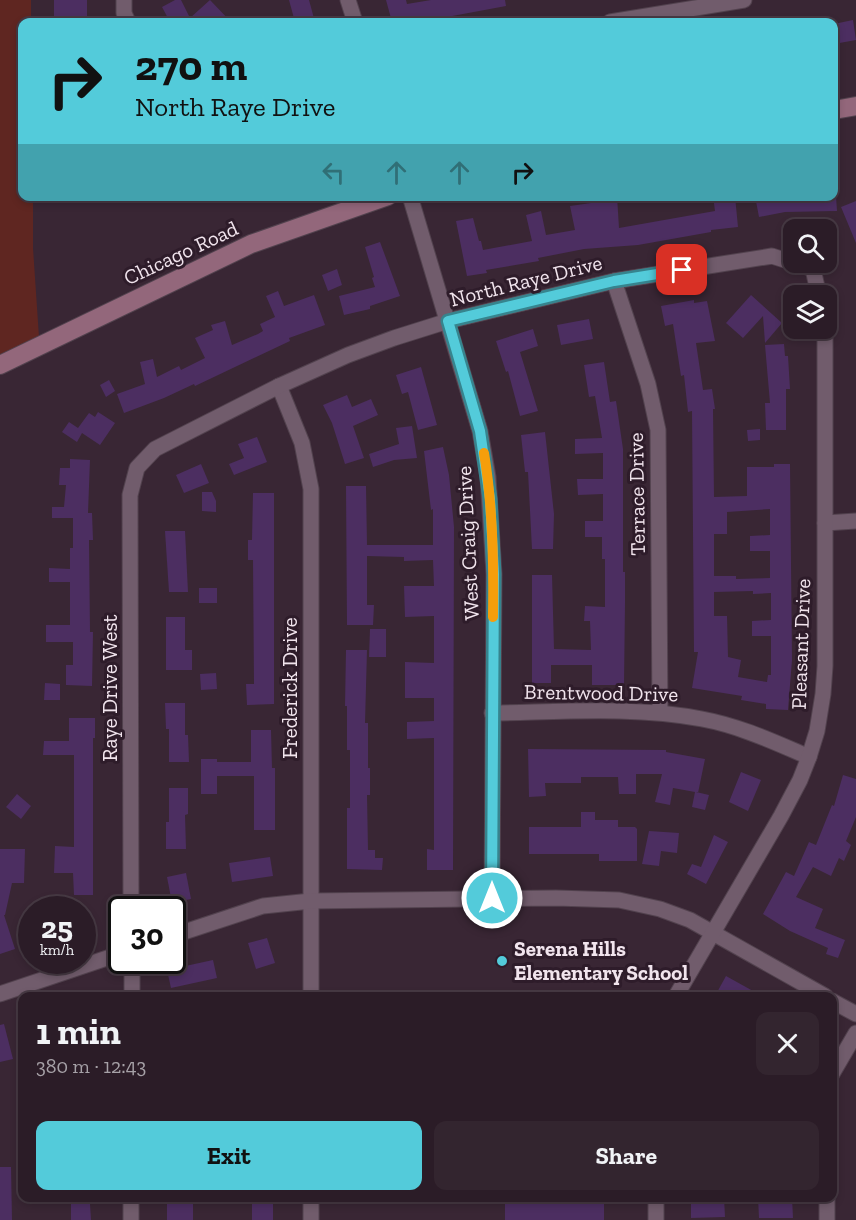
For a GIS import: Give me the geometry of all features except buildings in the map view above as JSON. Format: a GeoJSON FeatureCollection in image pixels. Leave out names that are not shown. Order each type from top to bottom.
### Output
{"type":"FeatureCollection","features":[{"type":"Feature","properties":{"kind":"street"},"geometry":{"type":"LineString","coordinates":[[124,0],[126,18]]}},
{"type":"Feature","properties":{"kind":"street"},"geometry":{"type":"LineString","coordinates":[[348,0],[354,18]]}},
{"type":"Feature","properties":{"kind":"street"},"geometry":{"type":"LineString","coordinates":[[634,18],[744,0]]}},
{"type":"Feature","properties":{"kind":"street"},"geometry":{"type":"LineString","coordinates":[[838,109],[856,106]]}},
{"type":"Feature","properties":{"kind":"street","name":"Chicago Road"},"geometry":{"type":"LineString","coordinates":[[0,365],[251,244],[374,201]]}},
{"type":"Feature","properties":{"kind":"street","name":"West Craig Drive"},"geometry":{"type":"LineString","coordinates":[[412,201],[480,431],[488,477],[494,574],[492,898]]}},
{"type":"Feature","properties":{"kind":"street","name":"North Raye Drive"},"geometry":{"type":"LineString","coordinates":[[137,468],[155,448],[279,386],[348,355],[448,321],[614,281],[772,256],[813,269],[817,285]]}},
{"type":"Feature","properties":{"kind":"street","name":"Terrace Drive"},"geometry":{"type":"LineString","coordinates":[[614,281],[648,384],[658,430],[660,712]]}},
{"type":"Feature","properties":{"kind":"street","name":"Pleasant Drive"},"geometry":{"type":"LineString","coordinates":[[677,992],[781,816],[809,757],[824,694],[825,339]]}},
{"type":"Feature","properties":{"kind":"street","name":"Frederick Drive"},"geometry":{"type":"LineString","coordinates":[[279,386],[302,443],[311,489],[311,992]]}},
{"type":"Feature","properties":{"kind":"street","name":"Raye Drive West"},"geometry":{"type":"LineString","coordinates":[[132,896],[130,495],[137,468]]}},
{"type":"Feature","properties":{"kind":"street"},"geometry":{"type":"LineString","coordinates":[[825,523],[856,521]]}},
{"type":"Feature","properties":{"kind":"street","name":"Brentwood Drive"},"geometry":{"type":"LineString","coordinates":[[492,712],[660,712],[729,725],[809,757]]}},
{"type":"Feature","properties":{"kind":"street"},"geometry":{"type":"LineString","coordinates":[[186,931],[263,906],[311,901],[492,898],[618,900],[660,909],[690,920],[818,992]]}},
{"type":"Feature","properties":{"kind":"street"},"geometry":{"type":"LineString","coordinates":[[0,994],[108,958]]}},
{"type":"Feature","properties":{"kind":"street"},"geometry":{"type":"LineString","coordinates":[[132,974],[132,992]]}},
{"type":"Feature","properties":{"kind":"street"},"geometry":{"type":"LineString","coordinates":[[837,1003],[856,1014]]}},
{"type":"Feature","properties":{"kind":"street"},"geometry":{"type":"LineString","coordinates":[[837,1065],[856,1033]]}},
{"type":"Feature","properties":{"kind":"street"},"geometry":{"type":"LineString","coordinates":[[131,1202],[131,1220]]}},
{"type":"Feature","properties":{"kind":"street"},"geometry":{"type":"LineString","coordinates":[[311,1202],[311,1220]]}},
{"type":"Feature","properties":{"kind":"street"},"geometry":{"type":"LineString","coordinates":[[656,1202],[656,1220]]}},
{"type":"Feature","properties":{"kind":"street"},"geometry":{"type":"LineString","coordinates":[[827,1202],[827,1220]]}},
{"type":"Feature","properties":{"kind":"shaded area"},"geometry":{"type":"Polygon","coordinates":[[[0,0],[31,0],[31,18],[18,18],[18,201],[33,201],[33,248],[39,337],[0,355],[0,0]]]}},
{"type":"Feature","properties":{"kind":"slow traffic"},"geometry":{"type":"LineString","coordinates":[[484,453],[491,518],[494,574],[493,617]]}},
{"type":"Feature","properties":{"kind":"place","name":"Serena Hills Elementary School"},"geometry":{"type":"Point","coordinates":[502,961]}},
{"type":"Feature","properties":{"kind":"route"},"geometry":{"type":"LineString","coordinates":[[492,898],[494,574],[490,499],[480,431],[448,321],[614,281],[682,270]]}}]}
